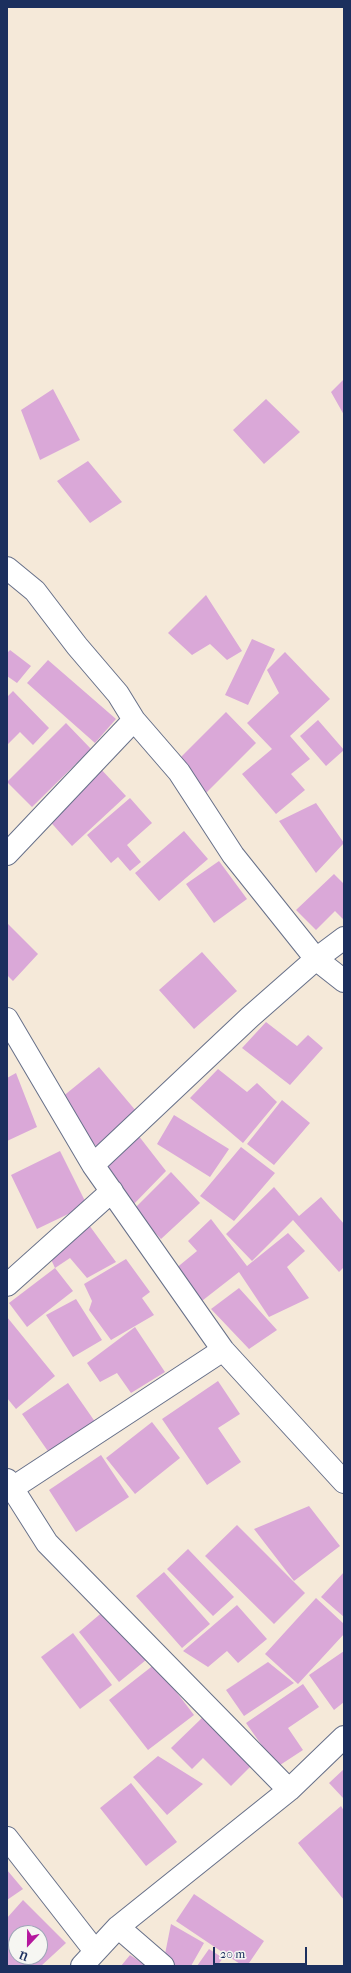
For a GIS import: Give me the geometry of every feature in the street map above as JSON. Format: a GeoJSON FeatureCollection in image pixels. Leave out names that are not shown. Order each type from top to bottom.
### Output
{"type":"FeatureCollection","features":[{"type":"Feature","properties":{"kind":"street"},"geometry":{"type":"LineString","coordinates":[[7,568],[35,591],[77,646],[118,694],[134,720],[179,772],[233,855],[316,959],[344,981]]}},
{"type":"Feature","properties":{"kind":"street"},"geometry":{"type":"LineString","coordinates":[[7,854],[134,720]]}},
{"type":"Feature","properties":{"kind":"street"},"geometry":{"type":"LineString","coordinates":[[93,1165],[250,1017],[316,959],[344,938]]}},
{"type":"Feature","properties":{"kind":"street"},"geometry":{"type":"LineString","coordinates":[[7,1019],[93,1165],[222,1350],[344,1482]]}},
{"type":"Feature","properties":{"kind":"street"},"geometry":{"type":"LineString","coordinates":[[7,1285],[112,1191]]}},
{"type":"Feature","properties":{"kind":"street"},"geometry":{"type":"LineString","coordinates":[[222,1350],[9,1484],[47,1543],[289,1790]]}},
{"type":"Feature","properties":{"kind":"street"},"geometry":{"type":"LineString","coordinates":[[7,1838],[89,1958],[118,1927],[289,1790],[344,1737]]}},
{"type":"Feature","properties":{"kind":"street"},"geometry":{"type":"LineString","coordinates":[[118,1927],[162,1966]]}},
{"type":"Feature","properties":{"kind":"building"},"geometry":{"type":"Polygon","coordinates":[[[344,379],[344,415],[331,392],[344,379]]]}},
{"type":"Feature","properties":{"kind":"building"},"geometry":{"type":"Polygon","coordinates":[[[53,389],[80,440],[40,460],[21,410],[53,389]]]}},
{"type":"Feature","properties":{"kind":"building"},"geometry":{"type":"Polygon","coordinates":[[[266,399],[300,432],[264,464],[233,430],[266,399]]]}},
{"type":"Feature","properties":{"kind":"building"},"geometry":{"type":"Polygon","coordinates":[[[88,461],[122,502],[90,523],[57,481],[88,461]]]}},
{"type":"Feature","properties":{"kind":"building"},"geometry":{"type":"Polygon","coordinates":[[[206,595],[242,651],[227,660],[210,644],[192,655],[168,633],[206,595]]]}},
{"type":"Feature","properties":{"kind":"building"},"geometry":{"type":"Polygon","coordinates":[[[252,639],[275,649],[248,705],[225,695],[252,639]]]}},
{"type":"Feature","properties":{"kind":"building"},"geometry":{"type":"Polygon","coordinates":[[[10,650],[31,666],[17,683],[7,676],[7,653],[10,650]]]}},
{"type":"Feature","properties":{"kind":"building"},"geometry":{"type":"Polygon","coordinates":[[[285,652],[330,699],[290,736],[310,759],[291,774],[305,790],[276,814],[242,774],[272,749],[247,723],[279,693],[267,670],[285,652]]]}},
{"type":"Feature","properties":{"kind":"building"},"geometry":{"type":"Polygon","coordinates":[[[48,660],[116,719],[95,743],[27,683],[48,660]]]}},
{"type":"Feature","properties":{"kind":"building"},"geometry":{"type":"Polygon","coordinates":[[[13,691],[49,728],[33,745],[20,732],[7,745],[7,697],[13,691]]]}},
{"type":"Feature","properties":{"kind":"building"},"geometry":{"type":"Polygon","coordinates":[[[226,712],[256,743],[205,794],[174,764],[226,712]]]}},
{"type":"Feature","properties":{"kind":"building"},"geometry":{"type":"Polygon","coordinates":[[[318,720],[344,750],[326,766],[300,736],[318,720]]]}},
{"type":"Feature","properties":{"kind":"building"},"geometry":{"type":"Polygon","coordinates":[[[66,723],[91,749],[32,807],[7,782],[66,723]]]}},
{"type":"Feature","properties":{"kind":"building"},"geometry":{"type":"Polygon","coordinates":[[[99,767],[126,796],[72,846],[46,817],[99,767]]]}},
{"type":"Feature","properties":{"kind":"building"},"geometry":{"type":"Polygon","coordinates":[[[130,798],[152,823],[127,845],[141,862],[130,871],[118,857],[111,863],[87,835],[130,798]]]}},
{"type":"Feature","properties":{"kind":"building"},"geometry":{"type":"Polygon","coordinates":[[[316,803],[344,843],[316,873],[279,821],[316,803]]]}},
{"type":"Feature","properties":{"kind":"building"},"geometry":{"type":"Polygon","coordinates":[[[184,831],[208,859],[159,901],[135,873],[184,831]]]}},
{"type":"Feature","properties":{"kind":"building"},"geometry":{"type":"Polygon","coordinates":[[[219,861],[247,899],[214,923],[186,884],[219,861]]]}},
{"type":"Feature","properties":{"kind":"building"},"geometry":{"type":"Polygon","coordinates":[[[334,874],[344,884],[344,920],[335,911],[316,930],[296,910],[334,874]]]}},
{"type":"Feature","properties":{"kind":"building"},"geometry":{"type":"Polygon","coordinates":[[[7,923],[38,954],[13,981],[7,975],[7,923]]]}},
{"type":"Feature","properties":{"kind":"building"},"geometry":{"type":"Polygon","coordinates":[[[202,952],[237,991],[194,1029],[159,990],[202,952]]]}},
{"type":"Feature","properties":{"kind":"building"},"geometry":{"type":"Polygon","coordinates":[[[266,1022],[297,1046],[308,1035],[323,1048],[290,1085],[242,1048],[266,1022]]]}},
{"type":"Feature","properties":{"kind":"building"},"geometry":{"type":"Polygon","coordinates":[[[99,1067],[136,1111],[98,1148],[56,1102],[99,1067]]]}},
{"type":"Feature","properties":{"kind":"building"},"geometry":{"type":"Polygon","coordinates":[[[218,1069],[247,1092],[257,1083],[277,1102],[243,1143],[190,1098],[218,1069]]]}},
{"type":"Feature","properties":{"kind":"building"},"geometry":{"type":"Polygon","coordinates":[[[16,1073],[37,1127],[7,1141],[7,1078],[16,1073]]]}},
{"type":"Feature","properties":{"kind":"building"},"geometry":{"type":"Polygon","coordinates":[[[282,1100],[310,1123],[274,1165],[247,1144],[282,1100]]]}},
{"type":"Feature","properties":{"kind":"building"},"geometry":{"type":"Polygon","coordinates":[[[174,1115],[229,1149],[210,1177],[157,1144],[174,1115]]]}},
{"type":"Feature","properties":{"kind":"building"},"geometry":{"type":"Polygon","coordinates":[[[138,1135],[166,1171],[131,1207],[100,1173],[138,1135]]]}},
{"type":"Feature","properties":{"kind":"building"},"geometry":{"type":"Polygon","coordinates":[[[241,1147],[275,1173],[234,1221],[200,1196],[241,1147]]]}},
{"type":"Feature","properties":{"kind":"building"},"geometry":{"type":"Polygon","coordinates":[[[60,1151],[87,1205],[37,1229],[11,1175],[60,1151]]]}},
{"type":"Feature","properties":{"kind":"building"},"geometry":{"type":"Polygon","coordinates":[[[171,1172],[200,1203],[161,1239],[133,1210],[171,1172]]]}},
{"type":"Feature","properties":{"kind":"building"},"geometry":{"type":"Polygon","coordinates":[[[274,1187],[299,1216],[321,1197],[344,1224],[344,1267],[339,1272],[293,1220],[252,1261],[226,1234],[274,1187]]]}},
{"type":"Feature","properties":{"kind":"building"},"geometry":{"type":"Polygon","coordinates":[[[211,1219],[247,1266],[288,1233],[305,1251],[287,1267],[309,1298],[269,1317],[239,1272],[198,1304],[169,1274],[197,1251],[188,1241],[211,1219]]]}},
{"type":"Feature","properties":{"kind":"building"},"geometry":{"type":"Polygon","coordinates":[[[89,1225],[116,1262],[87,1278],[70,1258],[55,1268],[49,1255],[89,1225]]]}},
{"type":"Feature","properties":{"kind":"building"},"geometry":{"type":"Polygon","coordinates":[[[126,1259],[150,1292],[142,1298],[154,1315],[111,1340],[89,1310],[92,1301],[84,1284],[126,1259]]]}},
{"type":"Feature","properties":{"kind":"building"},"geometry":{"type":"Polygon","coordinates":[[[55,1268],[73,1291],[27,1327],[9,1303],[55,1268]]]}},
{"type":"Feature","properties":{"kind":"building"},"geometry":{"type":"Polygon","coordinates":[[[239,1288],[277,1330],[249,1349],[211,1309],[239,1288]]]}},
{"type":"Feature","properties":{"kind":"building"},"geometry":{"type":"Polygon","coordinates":[[[76,1299],[102,1340],[73,1357],[46,1315],[76,1299]]]}},
{"type":"Feature","properties":{"kind":"building"},"geometry":{"type":"Polygon","coordinates":[[[7,1317],[55,1376],[16,1409],[7,1398],[7,1317]]]}},
{"type":"Feature","properties":{"kind":"building"},"geometry":{"type":"Polygon","coordinates":[[[135,1327],[165,1372],[131,1393],[117,1373],[100,1382],[87,1363],[135,1327]]]}},
{"type":"Feature","properties":{"kind":"building"},"geometry":{"type":"Polygon","coordinates":[[[218,1381],[240,1414],[218,1428],[241,1462],[207,1485],[162,1419],[218,1381]]]}},
{"type":"Feature","properties":{"kind":"building"},"geometry":{"type":"Polygon","coordinates":[[[68,1383],[98,1426],[52,1457],[22,1414],[68,1383]]]}},
{"type":"Feature","properties":{"kind":"building"},"geometry":{"type":"Polygon","coordinates":[[[152,1422],[180,1458],[135,1494],[106,1458],[152,1422]]]}},
{"type":"Feature","properties":{"kind":"building"},"geometry":{"type":"Polygon","coordinates":[[[101,1455],[129,1497],[76,1532],[49,1490],[101,1455]]]}},
{"type":"Feature","properties":{"kind":"building"},"geometry":{"type":"Polygon","coordinates":[[[309,1506],[340,1546],[294,1581],[254,1529],[309,1506]]]}},
{"type":"Feature","properties":{"kind":"building"},"geometry":{"type":"Polygon","coordinates":[[[237,1525],[305,1593],[274,1624],[205,1556],[237,1525]]]}},
{"type":"Feature","properties":{"kind":"building"},"geometry":{"type":"Polygon","coordinates":[[[188,1549],[234,1597],[213,1616],[167,1569],[188,1549]]]}},
{"type":"Feature","properties":{"kind":"building"},"geometry":{"type":"Polygon","coordinates":[[[164,1572],[210,1624],[182,1648],[136,1596],[164,1572]]]}},
{"type":"Feature","properties":{"kind":"building"},"geometry":{"type":"Polygon","coordinates":[[[344,1572],[344,1617],[321,1597],[344,1572]]]}},
{"type":"Feature","properties":{"kind":"building"},"geometry":{"type":"Polygon","coordinates":[[[316,1598],[344,1624],[344,1634],[298,1684],[265,1654],[316,1598]]]}},
{"type":"Feature","properties":{"kind":"building"},"geometry":{"type":"Polygon","coordinates":[[[237,1605],[267,1639],[238,1663],[227,1651],[208,1667],[183,1651],[237,1605]]]}},
{"type":"Feature","properties":{"kind":"building"},"geometry":{"type":"Polygon","coordinates":[[[105,1610],[146,1660],[119,1682],[79,1632],[105,1610]]]}},
{"type":"Feature","properties":{"kind":"building"},"geometry":{"type":"Polygon","coordinates":[[[73,1633],[112,1685],[80,1709],[41,1657],[73,1633]]]}},
{"type":"Feature","properties":{"kind":"building"},"geometry":{"type":"Polygon","coordinates":[[[344,1651],[344,1702],[334,1710],[309,1675],[344,1651]]]}},
{"type":"Feature","properties":{"kind":"building"},"geometry":{"type":"Polygon","coordinates":[[[268,1662],[294,1683],[244,1716],[226,1690],[268,1662]]]}},
{"type":"Feature","properties":{"kind":"building"},"geometry":{"type":"Polygon","coordinates":[[[155,1664],[194,1715],[148,1750],[109,1700],[155,1664]]]}},
{"type":"Feature","properties":{"kind":"building"},"geometry":{"type":"Polygon","coordinates":[[[303,1684],[319,1707],[288,1728],[303,1750],[277,1767],[246,1723],[303,1684]]]}},
{"type":"Feature","properties":{"kind":"building"},"geometry":{"type":"Polygon","coordinates":[[[204,1716],[252,1765],[231,1786],[203,1758],[192,1769],[171,1748],[204,1716]]]}},
{"type":"Feature","properties":{"kind":"building"},"geometry":{"type":"Polygon","coordinates":[[[158,1756],[203,1784],[167,1815],[133,1777],[158,1756]]]}},
{"type":"Feature","properties":{"kind":"building"},"geometry":{"type":"Polygon","coordinates":[[[344,1769],[344,1799],[329,1783],[344,1769]]]}},
{"type":"Feature","properties":{"kind":"building"},"geometry":{"type":"Polygon","coordinates":[[[131,1783],[177,1842],[146,1866],[100,1808],[131,1783]]]}},
{"type":"Feature","properties":{"kind":"building"},"geometry":{"type":"Polygon","coordinates":[[[341,1806],[344,1811],[344,1900],[298,1843],[341,1806]]]}},
{"type":"Feature","properties":{"kind":"building"},"geometry":{"type":"Polygon","coordinates":[[[7,1870],[23,1889],[7,1900],[7,1870]]]}},
{"type":"Feature","properties":{"kind":"building"},"geometry":{"type":"Polygon","coordinates":[[[194,1894],[264,1941],[247,1966],[243,1966],[176,1921],[194,1894]]]}},
{"type":"Feature","properties":{"kind":"building"},"geometry":{"type":"Polygon","coordinates":[[[23,1900],[48,1925],[8,1925],[8,1965],[7,1918],[23,1900]]]}},
{"type":"Feature","properties":{"kind":"building"},"geometry":{"type":"Polygon","coordinates":[[[171,1924],[204,1943],[191,1966],[176,1966],[164,1959],[171,1924]]]}},
{"type":"Feature","properties":{"kind":"building"},"geometry":{"type":"Polygon","coordinates":[[[48,1925],[66,1943],[48,1960],[48,1925]]]}},
{"type":"Feature","properties":{"kind":"building"},"geometry":{"type":"Polygon","coordinates":[[[209,1949],[223,1958],[217,1966],[197,1966],[209,1949]]]}},
{"type":"Feature","properties":{"kind":"building"},"geometry":{"type":"Polygon","coordinates":[[[130,1955],[147,1966],[121,1966],[130,1955]]]}},
{"type":"Feature","properties":{"kind":"building"},"geometry":{"type":"Polygon","coordinates":[[[8,1965],[42,1965],[41,1966],[8,1965]]]}}]}
